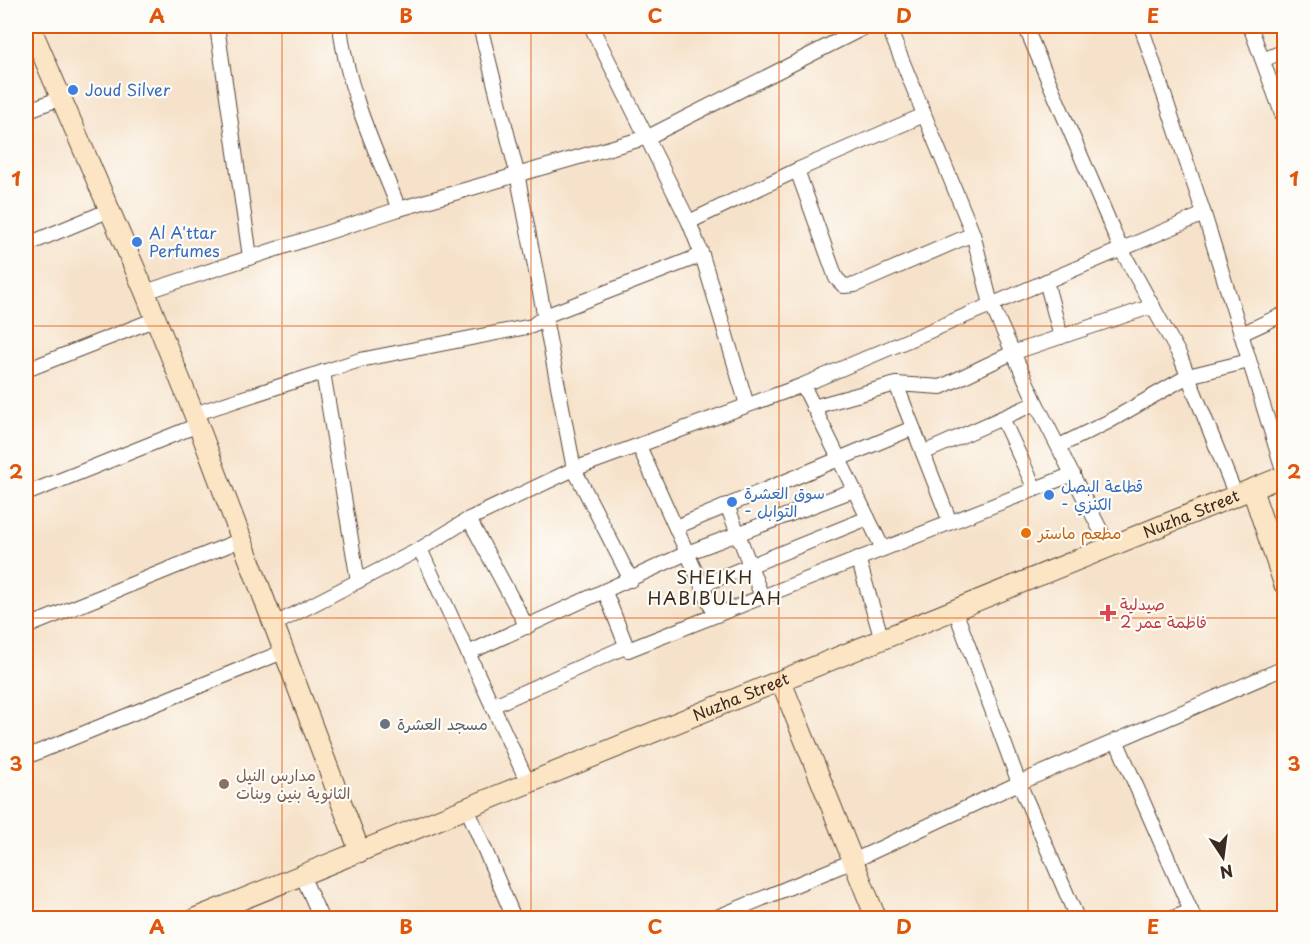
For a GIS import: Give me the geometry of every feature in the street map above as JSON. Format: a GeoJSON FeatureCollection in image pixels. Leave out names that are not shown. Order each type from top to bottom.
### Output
{"type":"FeatureCollection","features":[{"type":"Feature","properties":{"kind":"street"},"geometry":{"type":"LineString","coordinates":[[30,26],[156,319],[275,624],[360,852]]}},
{"type":"Feature","properties":{"kind":"street"},"geometry":{"type":"LineString","coordinates":[[217,26],[250,257]]}},
{"type":"Feature","properties":{"kind":"street"},"geometry":{"type":"LineString","coordinates":[[340,26],[346,68],[354,96],[399,209]]}},
{"type":"Feature","properties":{"kind":"street"},"geometry":{"type":"LineString","coordinates":[[480,26],[517,173],[574,469],[631,580]]}},
{"type":"Feature","properties":{"kind":"street"},"geometry":{"type":"LineString","coordinates":[[591,26],[689,222],[702,255],[747,405]]}},
{"type":"Feature","properties":{"kind":"street"},"geometry":{"type":"LineString","coordinates":[[145,292],[399,209],[517,173],[648,137],[867,26]]}},
{"type":"Feature","properties":{"kind":"street"},"geometry":{"type":"LineString","coordinates":[[888,26],[973,234],[991,304],[1036,404],[1109,547]]}},
{"type":"Feature","properties":{"kind":"street"},"geometry":{"type":"LineString","coordinates":[[1025,26],[1121,249],[1188,376],[1244,492],[1284,584]]}},
{"type":"Feature","properties":{"kind":"street"},"geometry":{"type":"LineString","coordinates":[[1141,26],[1204,214],[1284,474]]}},
{"type":"Feature","properties":{"kind":"street"},"geometry":{"type":"LineString","coordinates":[[1250,26],[1284,119]]}},
{"type":"Feature","properties":{"kind":"street"},"geometry":{"type":"LineString","coordinates":[[1263,60],[1284,51]]}},
{"type":"Feature","properties":{"kind":"street"},"geometry":{"type":"LineString","coordinates":[[26,111],[61,98]]}},
{"type":"Feature","properties":{"kind":"street"},"geometry":{"type":"LineString","coordinates":[[689,222],[797,170],[924,115]]}},
{"type":"Feature","properties":{"kind":"street"},"geometry":{"type":"LineString","coordinates":[[797,170],[836,278],[844,286],[855,285],[973,234]]}},
{"type":"Feature","properties":{"kind":"street"},"geometry":{"type":"LineString","coordinates":[[26,245],[110,210]]}},
{"type":"Feature","properties":{"kind":"street"},"geometry":{"type":"LineString","coordinates":[[275,624],[420,549],[469,519],[574,469],[803,385],[1204,214]]}},
{"type":"Feature","properties":{"kind":"street"},"geometry":{"type":"LineString","coordinates":[[26,494],[196,420],[323,372],[360,360],[507,333],[532,326],[545,316],[702,255]]}},
{"type":"Feature","properties":{"kind":"street"},"geometry":{"type":"LineString","coordinates":[[1046,281],[1061,337]]}},
{"type":"Feature","properties":{"kind":"street"},"geometry":{"type":"LineString","coordinates":[[813,407],[896,384],[941,387],[1012,353],[1153,306]]}},
{"type":"Feature","properties":{"kind":"street"},"geometry":{"type":"LineString","coordinates":[[1240,334],[1284,314]]}},
{"type":"Feature","properties":{"kind":"street"},"geometry":{"type":"LineString","coordinates":[[26,370],[156,319]]}},
{"type":"Feature","properties":{"kind":"street"},"geometry":{"type":"LineString","coordinates":[[1059,446],[1108,422],[1188,376],[1249,361]]}},
{"type":"Feature","properties":{"kind":"street"},"geometry":{"type":"LineString","coordinates":[[323,372],[358,580]]}},
{"type":"Feature","properties":{"kind":"street"},"geometry":{"type":"LineString","coordinates":[[896,384],[950,522]]}},
{"type":"Feature","properties":{"kind":"street"},"geometry":{"type":"LineString","coordinates":[[803,385],[883,549]]}},
{"type":"Feature","properties":{"kind":"street"},"geometry":{"type":"LineString","coordinates":[[923,453],[1036,404]]}},
{"type":"Feature","properties":{"kind":"street"},"geometry":{"type":"LineString","coordinates":[[1002,418],[1035,489]]}},
{"type":"Feature","properties":{"kind":"street"},"geometry":{"type":"LineString","coordinates":[[675,527],[913,428]]}},
{"type":"Feature","properties":{"kind":"street"},"geometry":{"type":"LineString","coordinates":[[639,446],[715,615]]}},
{"type":"Feature","properties":{"kind":"street"},"geometry":{"type":"LineString","coordinates":[[605,592],[628,650],[1073,474]]}},
{"type":"Feature","properties":{"kind":"street","name":"Nuzha Street"},"geometry":{"type":"LineString","coordinates":[[196,918],[882,640],[1284,474]]}},
{"type":"Feature","properties":{"kind":"street"},"geometry":{"type":"LineString","coordinates":[[468,653],[687,553],[854,490]]}},
{"type":"Feature","properties":{"kind":"street"},"geometry":{"type":"LineString","coordinates":[[727,505],[762,597]]}},
{"type":"Feature","properties":{"kind":"street"},"geometry":{"type":"LineString","coordinates":[[702,585],[868,518]]}},
{"type":"Feature","properties":{"kind":"street"},"geometry":{"type":"LineString","coordinates":[[469,519],[527,627]]}},
{"type":"Feature","properties":{"kind":"street"},"geometry":{"type":"LineString","coordinates":[[26,627],[241,540]]}},
{"type":"Feature","properties":{"kind":"street"},"geometry":{"type":"LineString","coordinates":[[420,549],[528,783]]}},
{"type":"Feature","properties":{"kind":"street"},"geometry":{"type":"LineString","coordinates":[[858,558],[882,640]]}},
{"type":"Feature","properties":{"kind":"street"},"geometry":{"type":"LineString","coordinates":[[955,610],[1020,783],[1077,918]]}},
{"type":"Feature","properties":{"kind":"street"},"geometry":{"type":"LineString","coordinates":[[492,706],[627,646]]}},
{"type":"Feature","properties":{"kind":"street"},"geometry":{"type":"LineString","coordinates":[[26,757],[285,651]]}},
{"type":"Feature","properties":{"kind":"street"},"geometry":{"type":"LineString","coordinates":[[715,918],[853,861],[1116,740],[1284,668]]}},
{"type":"Feature","properties":{"kind":"street"},"geometry":{"type":"LineString","coordinates":[[780,681],[876,918]]}},
{"type":"Feature","properties":{"kind":"street"},"geometry":{"type":"LineString","coordinates":[[1116,740],[1192,915],[1173,918]]}},
{"type":"Feature","properties":{"kind":"street"},"geometry":{"type":"LineString","coordinates":[[467,808],[513,918]]}},
{"type":"Feature","properties":{"kind":"street"},"geometry":{"type":"LineString","coordinates":[[302,875],[321,918]]}},
{"type":"Feature","properties":{"kind":"place","name":"Joud Silver"},"geometry":{"type":"Point","coordinates":[73,90]}},
{"type":"Feature","properties":{"kind":"place","name":"Al A'ttar Perfumes"},"geometry":{"type":"Point","coordinates":[137,242]}},
{"type":"Feature","properties":{"kind":"place","name":"قطاعة البصل - الكنزي"},"geometry":{"type":"Point","coordinates":[1049,495]}},
{"type":"Feature","properties":{"kind":"place","name":"سوق العشرة - التوابل"},"geometry":{"type":"Point","coordinates":[732,502]}},
{"type":"Feature","properties":{"kind":"place","name":"مطعم ماستر"},"geometry":{"type":"Point","coordinates":[1026,533]}},
{"type":"Feature","properties":{"kind":"place","name":"صيدلية فاطمة عمر 2"},"geometry":{"type":"Point","coordinates":[1108,613]}},
{"type":"Feature","properties":{"kind":"place","name":"مسجد العشرة"},"geometry":{"type":"Point","coordinates":[385,724]}},
{"type":"Feature","properties":{"kind":"place","name":"مدارس النيل الثانوية بنين وبنات"},"geometry":{"type":"Point","coordinates":[224,784]}},
{"type":"Feature","properties":{"kind":"district","name":"SHEIKH HABIBULLAH"},"geometry":{"type":"Point","coordinates":[715,588]}}]}
